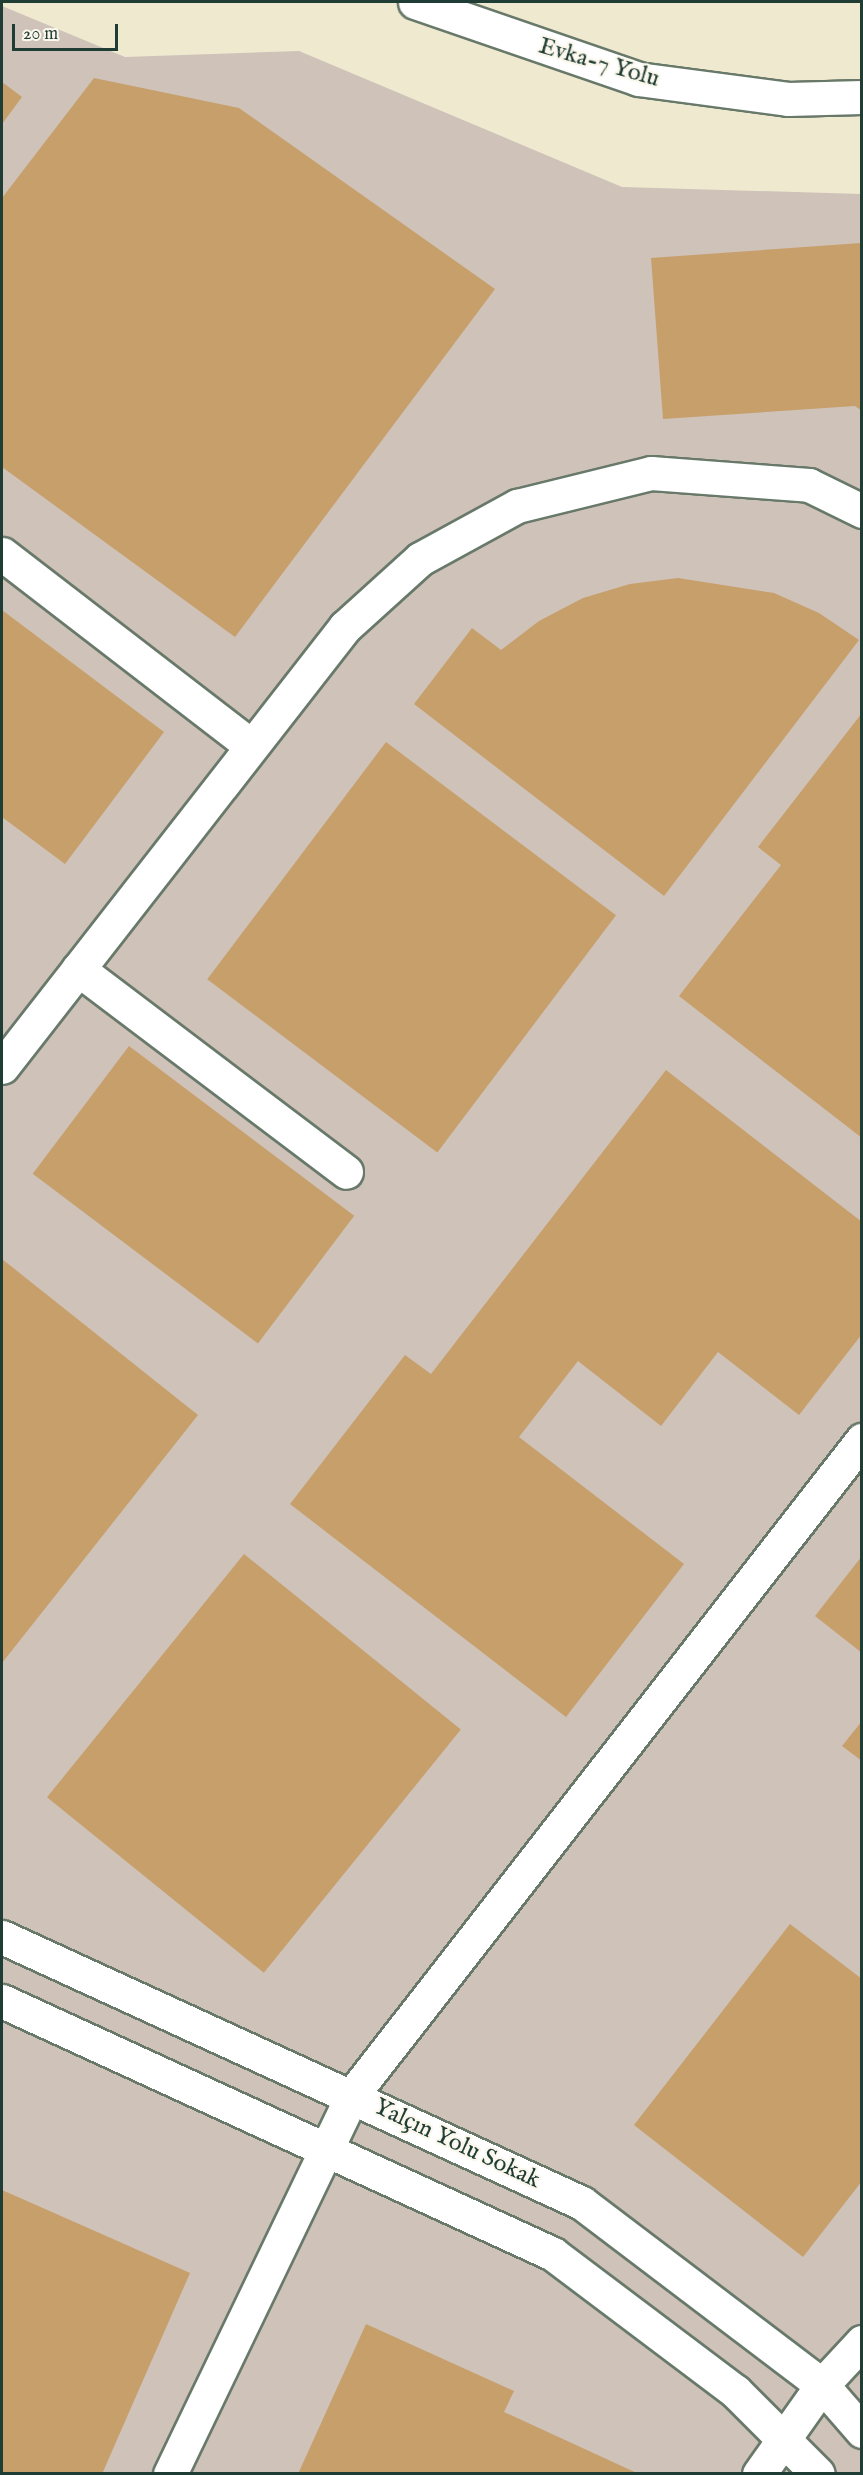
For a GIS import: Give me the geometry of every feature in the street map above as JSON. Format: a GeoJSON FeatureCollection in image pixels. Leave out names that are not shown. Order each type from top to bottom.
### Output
{"type":"FeatureCollection","features":[{"type":"Feature","properties":{"kind":"street","name":"Evka-7 Yolu"},"geometry":{"type":"LineString","coordinates":[[415,2],[638,79],[788,99],[861,97]]}},
{"type":"Feature","properties":{"kind":"street"},"geometry":{"type":"LineString","coordinates":[[2,1067],[251,746],[353,619],[420,559],[517,506],[651,473],[809,485],[861,511]]}},
{"type":"Feature","properties":{"kind":"street"},"geometry":{"type":"LineString","coordinates":[[2,554],[251,746]]}},
{"type":"Feature","properties":{"kind":"street"},"geometry":{"type":"LineString","coordinates":[[78,969],[345,1172]]}},
{"type":"Feature","properties":{"kind":"street"},"geometry":{"type":"LineString","coordinates":[[170,2474],[324,2150],[353,2094],[861,1440]]}},
{"type":"Feature","properties":{"kind":"street","name":"Yalçın Yolu Sokak"},"geometry":{"type":"LineString","coordinates":[[2,1937],[353,2094],[582,2203],[822,2385],[861,2431]]}},
{"type":"Feature","properties":{"kind":"street"},"geometry":{"type":"LineString","coordinates":[[2,2001],[553,2254],[784,2434],[818,2474]]}},
{"type":"Feature","properties":{"kind":"street"},"geometry":{"type":"LineString","coordinates":[[759,2474],[784,2434],[822,2385],[861,2342]]}},
{"type":"Feature","properties":{"kind":"shaded area"},"geometry":{"type":"Polygon","coordinates":[[[2,6],[125,57],[299,51],[622,187],[861,194],[861,2473],[2,2473],[2,6]]]}},
{"type":"Feature","properties":{"kind":"building"},"geometry":{"type":"Polygon","coordinates":[[[94,78],[239,108],[495,289],[235,637],[2,467],[2,198],[94,78]]]}},
{"type":"Feature","properties":{"kind":"building"},"geometry":{"type":"Polygon","coordinates":[[[2,82],[22,97],[2,124],[2,82]]]}},
{"type":"Feature","properties":{"kind":"building"},"geometry":{"type":"Polygon","coordinates":[[[861,243],[862,411],[855,406],[663,419],[651,258],[861,243]]]}},
{"type":"Feature","properties":{"kind":"building"},"geometry":{"type":"Polygon","coordinates":[[[678,578],[774,593],[819,613],[859,640],[664,896],[414,704],[472,628],[501,650],[539,621],[583,598],[630,584],[678,578]]]}},
{"type":"Feature","properties":{"kind":"building"},"geometry":{"type":"Polygon","coordinates":[[[2,610],[164,732],[65,864],[2,817],[2,610]]]}},
{"type":"Feature","properties":{"kind":"building"},"geometry":{"type":"Polygon","coordinates":[[[862,713],[862,1138],[679,996],[781,865],[758,847],[862,713]]]}},
{"type":"Feature","properties":{"kind":"building"},"geometry":{"type":"Polygon","coordinates":[[[386,742],[616,915],[437,1153],[207,979],[386,742]]]}},
{"type":"Feature","properties":{"kind":"building"},"geometry":{"type":"Polygon","coordinates":[[[129,1046],[354,1216],[258,1343],[33,1174],[129,1046]]]}},
{"type":"Feature","properties":{"kind":"building"},"geometry":{"type":"Polygon","coordinates":[[[666,1070],[862,1222],[862,1334],[799,1415],[718,1352],[661,1426],[578,1361],[519,1437],[684,1564],[566,1717],[290,1504],[405,1355],[431,1374],[666,1070]]]}},
{"type":"Feature","properties":{"kind":"building"},"geometry":{"type":"Polygon","coordinates":[[[2,1259],[198,1415],[2,1663],[2,1259]]]}},
{"type":"Feature","properties":{"kind":"building"},"geometry":{"type":"Polygon","coordinates":[[[244,1554],[461,1730],[264,1973],[47,1797],[244,1554]]]}},
{"type":"Feature","properties":{"kind":"building"},"geometry":{"type":"Polygon","coordinates":[[[862,1556],[862,1653],[815,1616],[862,1556]]]}},
{"type":"Feature","properties":{"kind":"building"},"geometry":{"type":"Polygon","coordinates":[[[862,1721],[862,1761],[842,1746],[862,1721]]]}},
{"type":"Feature","properties":{"kind":"building"},"geometry":{"type":"Polygon","coordinates":[[[790,1924],[862,1979],[862,2181],[803,2257],[634,2125],[790,1924]]]}},
{"type":"Feature","properties":{"kind":"building"},"geometry":{"type":"Polygon","coordinates":[[[2,2190],[190,2273],[102,2474],[2,2474],[2,2190]]]}},
{"type":"Feature","properties":{"kind":"building"},"geometry":{"type":"Polygon","coordinates":[[[366,2324],[514,2391],[504,2412],[639,2474],[298,2474],[366,2324]]]}}]}
